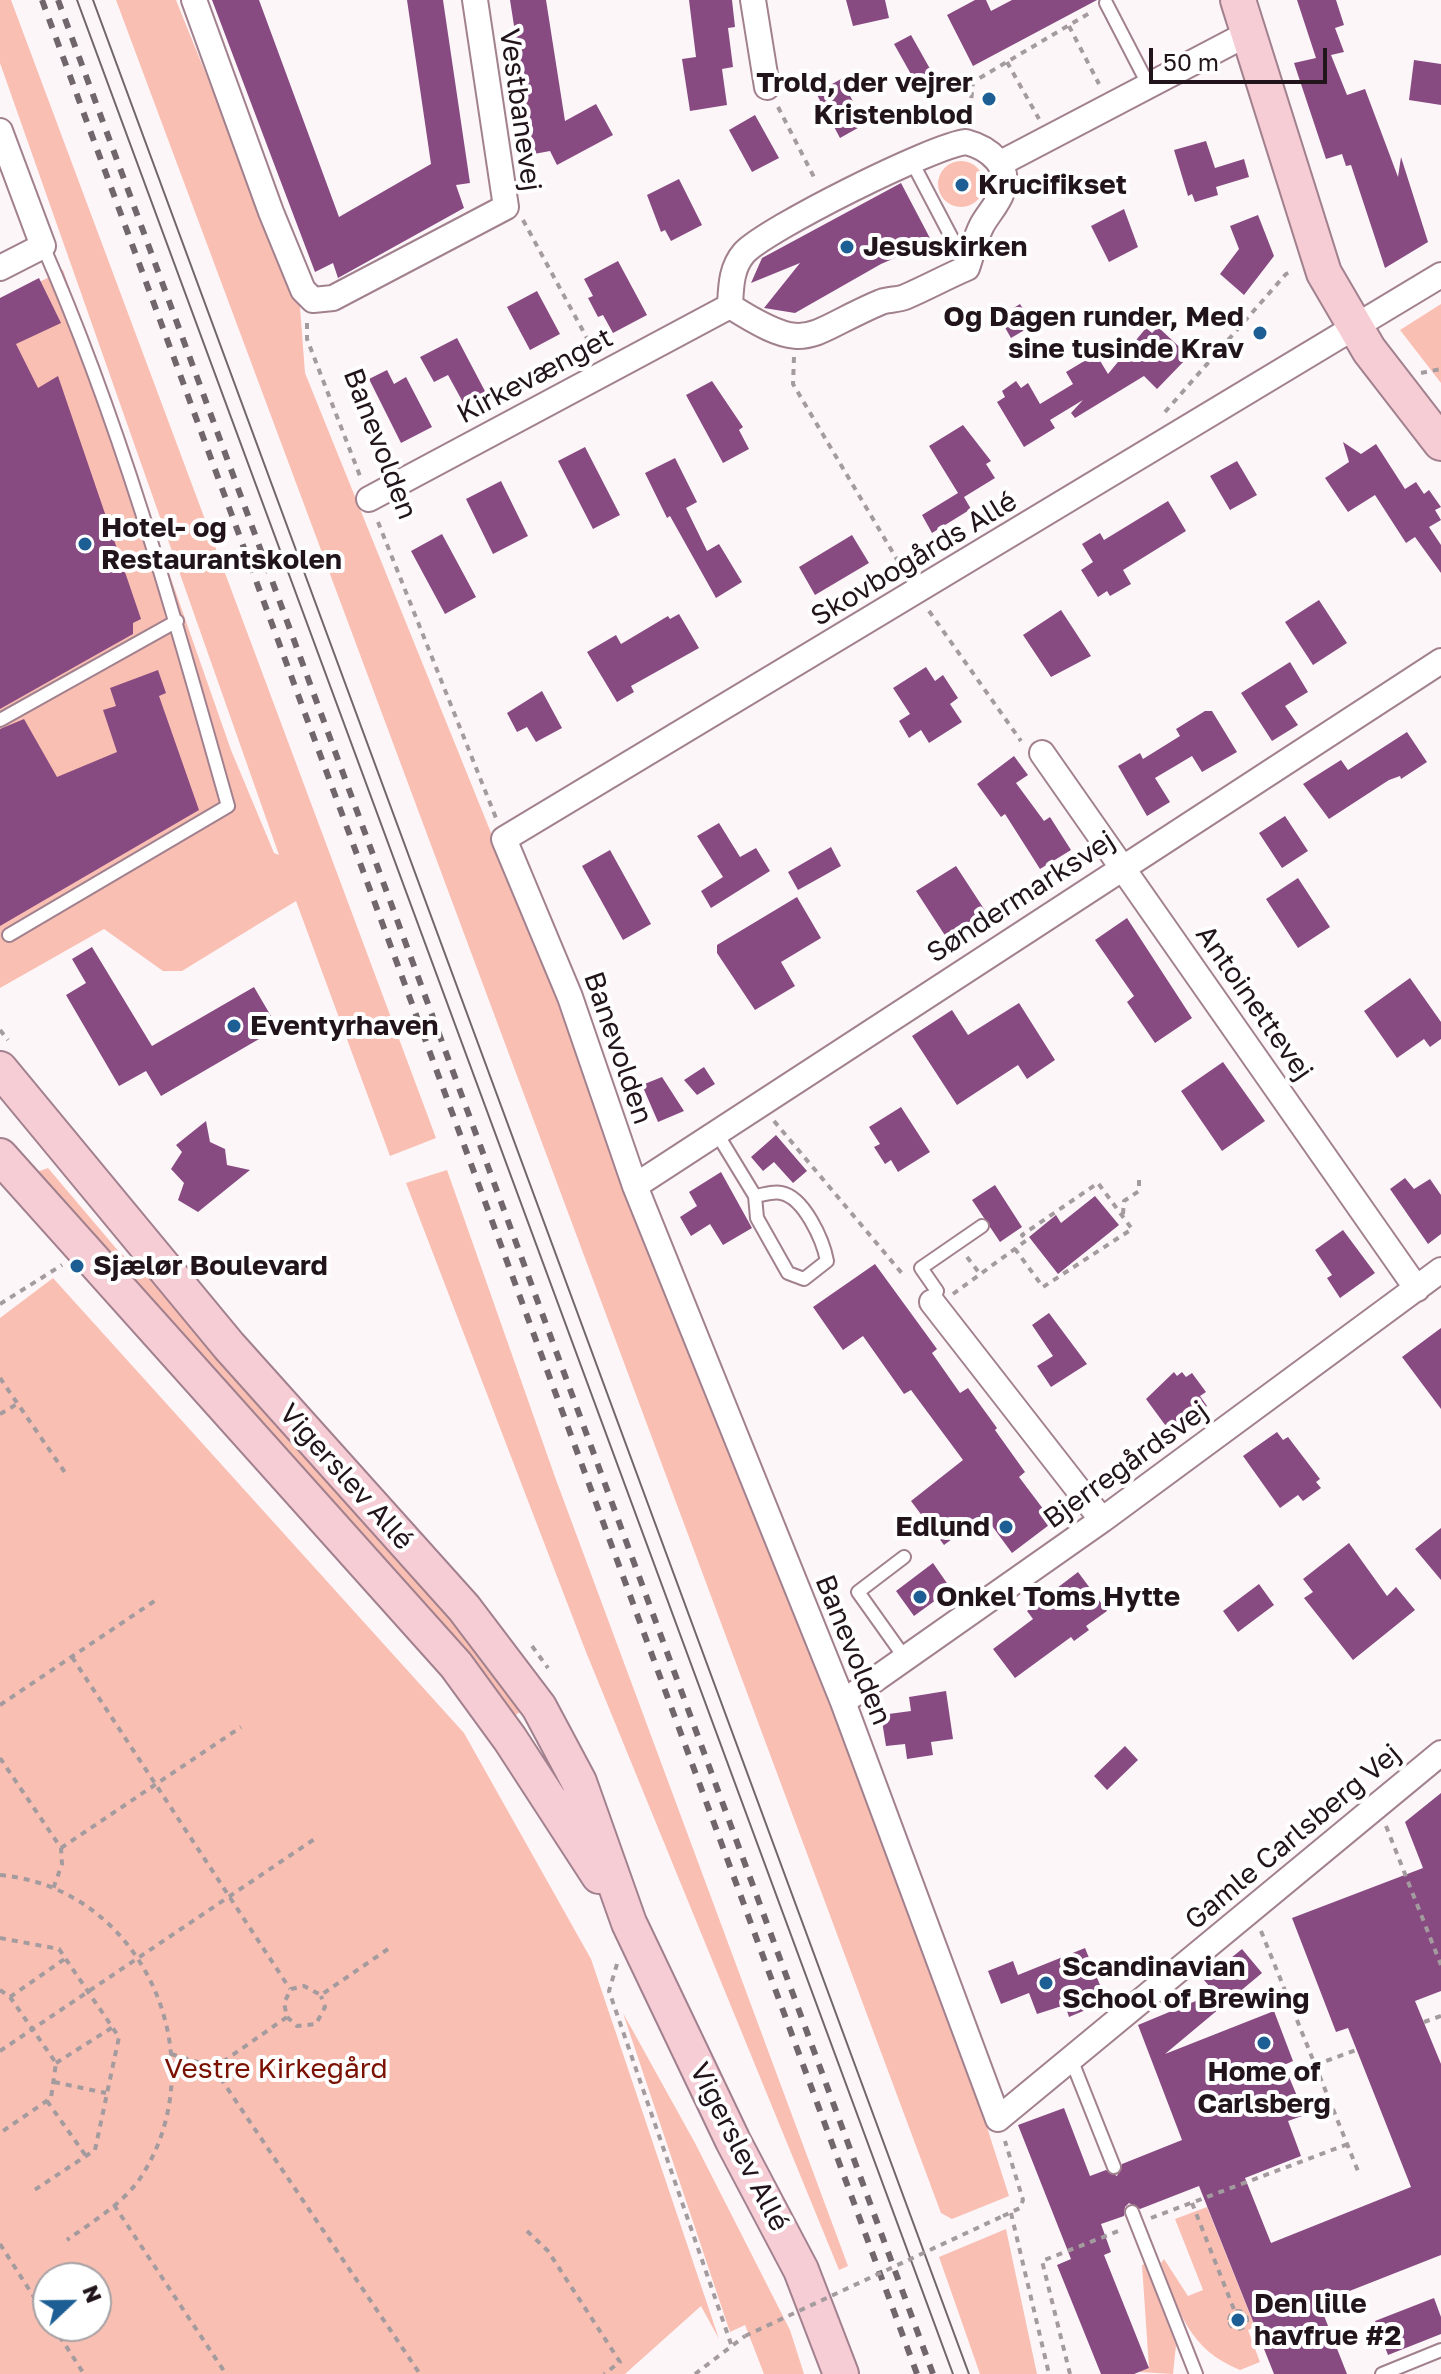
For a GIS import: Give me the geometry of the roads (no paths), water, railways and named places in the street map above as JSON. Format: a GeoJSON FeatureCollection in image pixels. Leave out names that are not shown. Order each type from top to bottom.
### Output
{"type":"FeatureCollection","features":[{"type":"Feature","properties":{"kind":"street","name":"Vestbanevej"},"geometry":{"type":"LineString","coordinates":[[194,0],[271,212],[303,290],[313,300],[333,298],[506,207],[475,0]]}},
{"type":"Feature","properties":{"kind":"street"},"geometry":{"type":"LineString","coordinates":[[753,0],[767,87]]}},
{"type":"Feature","properties":{"kind":"street"},"geometry":{"type":"LineString","coordinates":[[1238,0],[1319,259],[1354,327],[1441,443]]}},
{"type":"Feature","properties":{"kind":"street"},"geometry":{"type":"LineString","coordinates":[[1001,163],[1247,34]]}},
{"type":"Feature","properties":{"kind":"street"},"geometry":{"type":"LineString","coordinates":[[0,131],[43,246],[0,268]]}},
{"type":"Feature","properties":{"kind":"street"},"geometry":{"type":"LineString","coordinates":[[966,142],[989,151],[1001,163],[1002,193],[980,228],[967,268],[901,299],[885,300],[820,333],[794,337],[769,331],[730,306],[732,275],[744,253],[828,202],[912,162],[940,147],[966,142]]}},
{"type":"Feature","properties":{"kind":"street","name":"Skovbogårds Allé"},"geometry":{"type":"LineString","coordinates":[[504,839],[1441,275]]}},
{"type":"Feature","properties":{"kind":"street","name":"Kirkevænget"},"geometry":{"type":"LineString","coordinates":[[369,499],[730,306]]}},
{"type":"Feature","properties":{"kind":"street","name":"Søndermarksvej"},"geometry":{"type":"LineString","coordinates":[[635,1186],[1441,661]]}},
{"type":"Feature","properties":{"kind":"street","name":"Antoinettevej"},"geometry":{"type":"LineString","coordinates":[[1042,753],[1417,1289]]}},
{"type":"Feature","properties":{"kind":"street","name":"Banevolden"},"geometry":{"type":"LineString","coordinates":[[504,839],[570,997],[635,1186],[843,1702],[998,2119]]}},
{"type":"Feature","properties":{"kind":"street","name":"Vigerslev Allé"},"geometry":{"type":"LineString","coordinates":[[7,1091],[50,1131],[229,1346],[502,1653],[564,1750],[579,1782],[629,1923],[733,2141],[801,2270],[841,2374]]}},
{"type":"Feature","properties":{"kind":"street"},"geometry":{"type":"LineString","coordinates":[[2,1161],[50,1131]]}},
{"type":"Feature","properties":{"kind":"street","name":"Vigerslev Allé"},"geometry":{"type":"LineString","coordinates":[[2,1161],[456,1665],[510,1739],[629,1923]]}},
{"type":"Feature","properties":{"kind":"street","name":"Bjerregårdsvej"},"geometry":{"type":"LineString","coordinates":[[843,1702],[1102,1520],[1441,1270]]}},
{"type":"Feature","properties":{"kind":"street"},"geometry":{"type":"LineString","coordinates":[[934,1304],[1102,1520]]}},
{"type":"Feature","properties":{"kind":"street","name":"Gamle Carlsberg Vej"},"geometry":{"type":"LineString","coordinates":[[998,2119],[1441,1753]]}},
{"type":"Feature","properties":{"kind":"lane"},"geometry":{"type":"LineString","coordinates":[[1106,3],[1149,86]]}},
{"type":"Feature","properties":{"kind":"lane"},"geometry":{"type":"LineString","coordinates":[[912,162],[967,268]]}},
{"type":"Feature","properties":{"kind":"lane"},"geometry":{"type":"LineString","coordinates":[[9,935],[228,806],[177,621],[74,318],[43,246]]}},
{"type":"Feature","properties":{"kind":"lane"},"geometry":{"type":"LineString","coordinates":[[0,720],[177,621]]}},
{"type":"Feature","properties":{"kind":"lane"},"geometry":{"type":"LineString","coordinates":[[716,1132],[755,1196],[757,1218],[788,1273],[804,1279],[827,1261],[824,1243],[792,1197],[778,1192],[755,1196]]}},
{"type":"Feature","properties":{"kind":"lane"},"geometry":{"type":"LineString","coordinates":[[934,1304],[937,1291],[921,1268],[982,1226]]}},
{"type":"Feature","properties":{"kind":"lane"},"geometry":{"type":"LineString","coordinates":[[904,1557],[858,1592],[905,1658]]}},
{"type":"Feature","properties":{"kind":"lane"},"geometry":{"type":"LineString","coordinates":[[1071,2059],[1114,2167]]}},
{"type":"Feature","properties":{"kind":"lane"},"geometry":{"type":"LineString","coordinates":[[1134,2218],[1196,2374]]}},
{"type":"Feature","properties":{"kind":"lane"},"geometry":{"type":"LineString","coordinates":[[1382,2374],[1441,2350]]}},
{"type":"Feature","properties":{"kind":"tram line"},"geometry":{"type":"LineString","coordinates":[[77,0],[953,2374]]}},
{"type":"Feature","properties":{"kind":"tram line"},"geometry":{"type":"LineString","coordinates":[[93,0],[969,2374]]}},
{"type":"Feature","properties":{"kind":"railway"},"geometry":{"type":"LineString","coordinates":[[42,0],[917,2374]]}},
{"type":"Feature","properties":{"kind":"railway"},"geometry":{"type":"LineString","coordinates":[[58,0],[933,2374]]}},
{"type":"Feature","properties":{"kind":"place","name":"Trold, der vejrer Kristenblod"},"geometry":{"type":"Point","coordinates":[989,99]}},
{"type":"Feature","properties":{"kind":"place","name":"Krucifikset"},"geometry":{"type":"Point","coordinates":[962,185]}},
{"type":"Feature","properties":{"kind":"place","name":"Jesuskirken"},"geometry":{"type":"Point","coordinates":[847,247]}},
{"type":"Feature","properties":{"kind":"place","name":"Og Dagen runder, Med sine tusinde Krav"},"geometry":{"type":"Point","coordinates":[1260,333]}},
{"type":"Feature","properties":{"kind":"place","name":"Hotel- og Restaurantskolen"},"geometry":{"type":"Point","coordinates":[85,544]}},
{"type":"Feature","properties":{"kind":"place","name":"Eventyrhaven"},"geometry":{"type":"Point","coordinates":[234,1026]}},
{"type":"Feature","properties":{"kind":"place","name":"Sjælør Boulevard"},"geometry":{"type":"Point","coordinates":[77,1266]}},
{"type":"Feature","properties":{"kind":"place","name":"Edlund"},"geometry":{"type":"Point","coordinates":[1006,1527]}},
{"type":"Feature","properties":{"kind":"place","name":"Onkel Toms Hytte"},"geometry":{"type":"Point","coordinates":[920,1597]}},
{"type":"Feature","properties":{"kind":"place","name":"Scandinavian School of Brewing"},"geometry":{"type":"Point","coordinates":[1046,1983]}},
{"type":"Feature","properties":{"kind":"place","name":"Home of Carlsberg"},"geometry":{"type":"Point","coordinates":[1264,2043]}},
{"type":"Feature","properties":{"kind":"place","name":"Den lille havfrue #2"},"geometry":{"type":"Point","coordinates":[1238,2320]}},
{"type":"Feature","properties":{"kind":"park label","name":"Vestre Kirkegård"},"geometry":{"type":"Point","coordinates":[276,2069]}}]}
